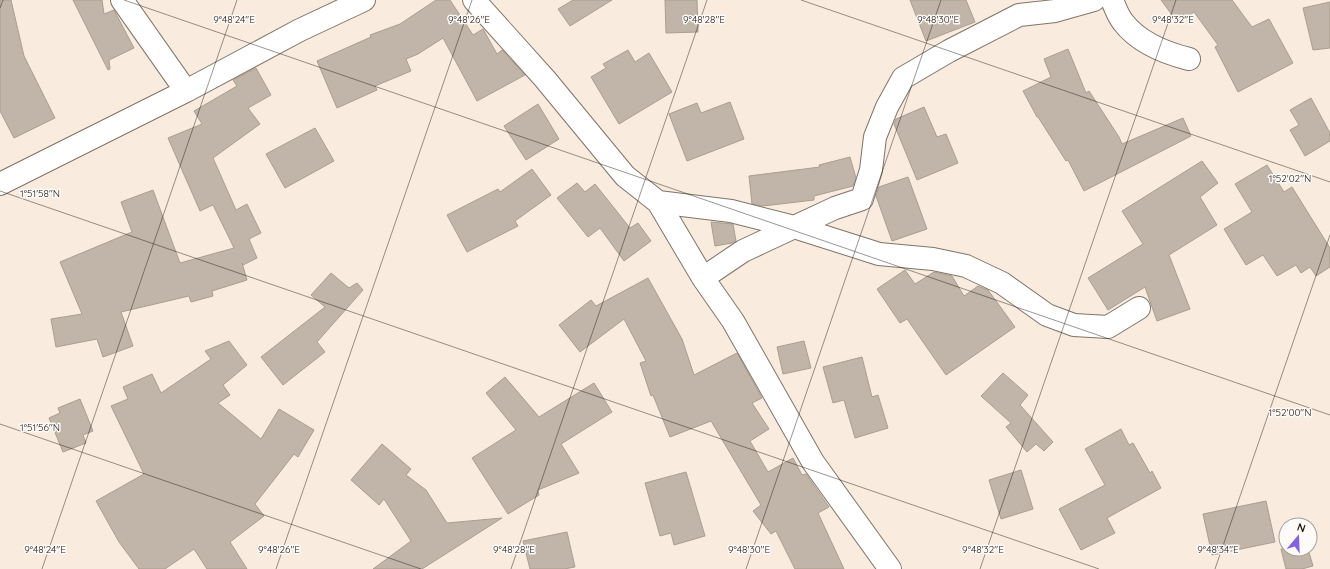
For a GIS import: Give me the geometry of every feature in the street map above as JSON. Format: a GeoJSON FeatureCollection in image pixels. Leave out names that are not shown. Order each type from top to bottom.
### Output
{"type":"FeatureCollection","features":[{"type":"Feature","properties":{"kind":"street"},"geometry":{"type":"LineString","coordinates":[[122,0],[186,91]]}},
{"type":"Feature","properties":{"kind":"street"},"geometry":{"type":"LineString","coordinates":[[0,184],[186,91],[300,30],[364,0]]}},
{"type":"Feature","properties":{"kind":"street"},"geometry":{"type":"LineString","coordinates":[[474,0],[545,79],[625,176],[658,202],[702,278],[733,321],[813,462],[890,569]]}},
{"type":"Feature","properties":{"kind":"street"},"geometry":{"type":"LineString","coordinates":[[702,278],[744,251],[835,208],[862,199],[871,170],[875,137],[887,107],[903,78],[949,51],[1019,15],[1055,11],[1094,0]]}},
{"type":"Feature","properties":{"kind":"street"},"geometry":{"type":"LineString","coordinates":[[1112,0],[1122,21],[1135,36],[1170,54],[1189,59]]}},
{"type":"Feature","properties":{"kind":"street"},"geometry":{"type":"LineString","coordinates":[[658,202],[731,211],[794,227],[879,254],[933,259],[966,266],[1002,283],[1047,314],[1074,325],[1108,327],[1139,308]]}},
{"type":"Feature","properties":{"kind":"building"},"geometry":{"type":"Polygon","coordinates":[[[0,0],[11,0],[24,56],[55,118],[14,138],[0,111],[0,0]]]}},
{"type":"Feature","properties":{"kind":"building"},"geometry":{"type":"Polygon","coordinates":[[[73,0],[102,0],[104,14],[114,10],[134,48],[109,60],[110,69],[108,70],[73,0]]]}},
{"type":"Feature","properties":{"kind":"building"},"geometry":{"type":"Polygon","coordinates":[[[436,0],[450,0],[473,35],[483,29],[497,54],[502,50],[525,75],[477,101],[443,38],[418,54],[406,59],[411,71],[375,86],[377,90],[337,108],[317,61],[371,37],[370,35],[400,24],[436,0]]]}},
{"type":"Feature","properties":{"kind":"building"},"geometry":{"type":"Polygon","coordinates":[[[573,0],[612,0],[570,26],[558,9],[573,0]]]}},
{"type":"Feature","properties":{"kind":"building"},"geometry":{"type":"Polygon","coordinates":[[[665,0],[697,0],[698,32],[666,33],[665,0]]]}},
{"type":"Feature","properties":{"kind":"building"},"geometry":{"type":"Polygon","coordinates":[[[910,0],[966,0],[975,22],[926,41],[910,0]]]}},
{"type":"Feature","properties":{"kind":"building"},"geometry":{"type":"Polygon","coordinates":[[[1161,0],[1232,0],[1252,27],[1269,19],[1293,63],[1238,92],[1215,47],[1218,45],[1194,12],[1178,23],[1161,0]]]}},
{"type":"Feature","properties":{"kind":"building"},"geometry":{"type":"Polygon","coordinates":[[[1330,2],[1330,48],[1313,50],[1303,8],[1330,2]]]}},
{"type":"Feature","properties":{"kind":"building"},"geometry":{"type":"Polygon","coordinates":[[[1068,49],[1086,93],[1089,91],[1122,144],[1183,118],[1191,136],[1084,191],[1068,160],[1066,161],[1037,117],[1023,91],[1051,77],[1044,59],[1068,49]]]}},
{"type":"Feature","properties":{"kind":"building"},"geometry":{"type":"Polygon","coordinates":[[[628,50],[635,62],[649,53],[672,92],[619,124],[591,77],[606,68],[603,64],[628,50]]]}},
{"type":"Feature","properties":{"kind":"building"},"geometry":{"type":"Polygon","coordinates":[[[256,68],[271,95],[248,108],[260,124],[213,158],[236,210],[247,204],[261,233],[249,239],[257,258],[243,265],[242,263],[247,280],[212,291],[213,296],[191,302],[189,296],[121,312],[133,346],[103,357],[97,339],[56,347],[51,319],[82,314],[60,262],[132,232],[121,202],[153,190],[180,263],[234,248],[213,205],[200,211],[168,138],[202,124],[194,111],[237,86],[233,80],[256,68]]]}},
{"type":"Feature","properties":{"kind":"building"},"geometry":{"type":"Polygon","coordinates":[[[1311,98],[1330,133],[1330,141],[1305,156],[1290,130],[1299,125],[1290,110],[1311,98]]]}},
{"type":"Feature","properties":{"kind":"building"},"geometry":{"type":"Polygon","coordinates":[[[730,102],[744,139],[687,161],[669,114],[697,103],[701,113],[730,102]]]}},
{"type":"Feature","properties":{"kind":"building"},"geometry":{"type":"Polygon","coordinates":[[[538,104],[559,139],[526,160],[504,126],[538,104]]]}},
{"type":"Feature","properties":{"kind":"building"},"geometry":{"type":"Polygon","coordinates":[[[924,107],[937,137],[946,134],[958,163],[917,180],[894,124],[896,119],[924,107]]]}},
{"type":"Feature","properties":{"kind":"building"},"geometry":{"type":"Polygon","coordinates":[[[315,128],[334,161],[285,188],[266,154],[315,128]]]}},
{"type":"Feature","properties":{"kind":"building"},"geometry":{"type":"Polygon","coordinates":[[[850,157],[856,178],[853,186],[814,196],[814,200],[763,206],[752,204],[749,176],[820,167],[819,165],[850,157]]]}},
{"type":"Feature","properties":{"kind":"building"},"geometry":{"type":"Polygon","coordinates":[[[1202,161],[1218,183],[1200,197],[1217,225],[1169,255],[1190,309],[1157,321],[1145,287],[1108,310],[1088,278],[1143,244],[1122,211],[1202,161]]]}},
{"type":"Feature","properties":{"kind":"building"},"geometry":{"type":"Polygon","coordinates":[[[1267,165],[1284,192],[1292,187],[1330,248],[1330,267],[1316,276],[1310,267],[1301,273],[1296,265],[1277,276],[1263,255],[1246,265],[1224,229],[1252,212],[1235,184],[1267,165]]]}},
{"type":"Feature","properties":{"kind":"building"},"geometry":{"type":"Polygon","coordinates":[[[532,169],[551,195],[515,221],[518,226],[467,252],[447,215],[498,189],[500,192],[532,169]]]}},
{"type":"Feature","properties":{"kind":"building"},"geometry":{"type":"Polygon","coordinates":[[[908,177],[927,229],[892,241],[876,196],[879,187],[908,177]]]}},
{"type":"Feature","properties":{"kind":"building"},"geometry":{"type":"Polygon","coordinates":[[[577,183],[585,192],[595,184],[630,228],[638,223],[651,241],[624,261],[600,228],[588,237],[557,198],[577,183]]]}},
{"type":"Feature","properties":{"kind":"building"},"geometry":{"type":"Polygon","coordinates":[[[711,222],[733,224],[736,241],[715,246],[711,222]]]}},
{"type":"Feature","properties":{"kind":"building"},"geometry":{"type":"Polygon","coordinates":[[[905,270],[915,284],[934,272],[952,276],[964,296],[978,286],[988,290],[1015,327],[946,375],[907,319],[900,323],[877,289],[905,270]]]}},
{"type":"Feature","properties":{"kind":"building"},"geometry":{"type":"Polygon","coordinates":[[[331,273],[349,288],[357,283],[363,290],[317,342],[325,352],[283,385],[261,357],[325,307],[311,295],[331,273]]]}},
{"type":"Feature","properties":{"kind":"building"},"geometry":{"type":"Polygon","coordinates":[[[648,278],[682,339],[694,375],[737,353],[762,398],[752,403],[769,429],[750,441],[768,472],[793,458],[802,475],[806,474],[829,507],[818,513],[844,569],[795,569],[776,531],[771,534],[753,511],[761,505],[711,421],[670,437],[653,395],[651,396],[640,363],[646,361],[624,319],[580,352],[559,325],[591,300],[596,306],[648,278]]]}},
{"type":"Feature","properties":{"kind":"building"},"geometry":{"type":"Polygon","coordinates":[[[229,341],[247,365],[223,385],[230,395],[218,403],[261,439],[279,409],[314,430],[298,457],[294,454],[255,504],[264,516],[230,542],[247,569],[207,569],[194,549],[165,569],[139,569],[119,542],[96,501],[144,474],[111,406],[128,399],[123,387],[152,374],[161,393],[211,359],[205,351],[229,341]]]}},
{"type":"Feature","properties":{"kind":"building"},"geometry":{"type":"Polygon","coordinates":[[[804,341],[811,368],[783,374],[777,347],[804,341]]]}},
{"type":"Feature","properties":{"kind":"building"},"geometry":{"type":"Polygon","coordinates":[[[862,357],[872,397],[878,395],[888,428],[855,438],[844,400],[833,403],[823,367],[862,357]]]}},
{"type":"Feature","properties":{"kind":"building"},"geometry":{"type":"Polygon","coordinates":[[[1003,373],[1028,395],[1020,405],[1053,442],[1044,451],[1036,444],[1027,452],[1006,427],[1011,423],[981,396],[1003,373]]]}},
{"type":"Feature","properties":{"kind":"building"},"geometry":{"type":"Polygon","coordinates":[[[505,377],[539,417],[594,383],[612,412],[561,444],[579,473],[538,490],[539,495],[508,514],[472,458],[516,430],[486,393],[505,377]]]}},
{"type":"Feature","properties":{"kind":"building"},"geometry":{"type":"Polygon","coordinates":[[[80,399],[93,431],[83,435],[86,443],[63,452],[49,418],[60,413],[58,408],[80,399]]]}},
{"type":"Feature","properties":{"kind":"building"},"geometry":{"type":"Polygon","coordinates":[[[1121,429],[1129,445],[1133,443],[1150,473],[1152,471],[1161,488],[1107,518],[1115,533],[1081,550],[1059,509],[1105,485],[1085,449],[1121,429]]]}},
{"type":"Feature","properties":{"kind":"building"},"geometry":{"type":"Polygon","coordinates":[[[382,444],[411,469],[406,475],[426,490],[447,523],[502,518],[422,569],[373,569],[411,541],[384,499],[379,505],[351,480],[382,444]]]}},
{"type":"Feature","properties":{"kind":"building"},"geometry":{"type":"Polygon","coordinates":[[[1021,470],[1033,509],[1001,519],[989,480],[1021,470]]]}},
{"type":"Feature","properties":{"kind":"building"},"geometry":{"type":"Polygon","coordinates":[[[686,472],[705,536],[674,545],[671,533],[660,536],[645,483],[686,472]]]}},
{"type":"Feature","properties":{"kind":"building"},"geometry":{"type":"Polygon","coordinates":[[[1266,501],[1275,542],[1212,555],[1203,514],[1266,501]]]}},
{"type":"Feature","properties":{"kind":"building"},"geometry":{"type":"Polygon","coordinates":[[[567,532],[575,567],[564,569],[530,569],[523,541],[567,532]]]}},
{"type":"Feature","properties":{"kind":"building"},"geometry":{"type":"Polygon","coordinates":[[[1283,557],[1310,557],[1313,566],[1302,569],[1286,569],[1283,557]]]}}]}
